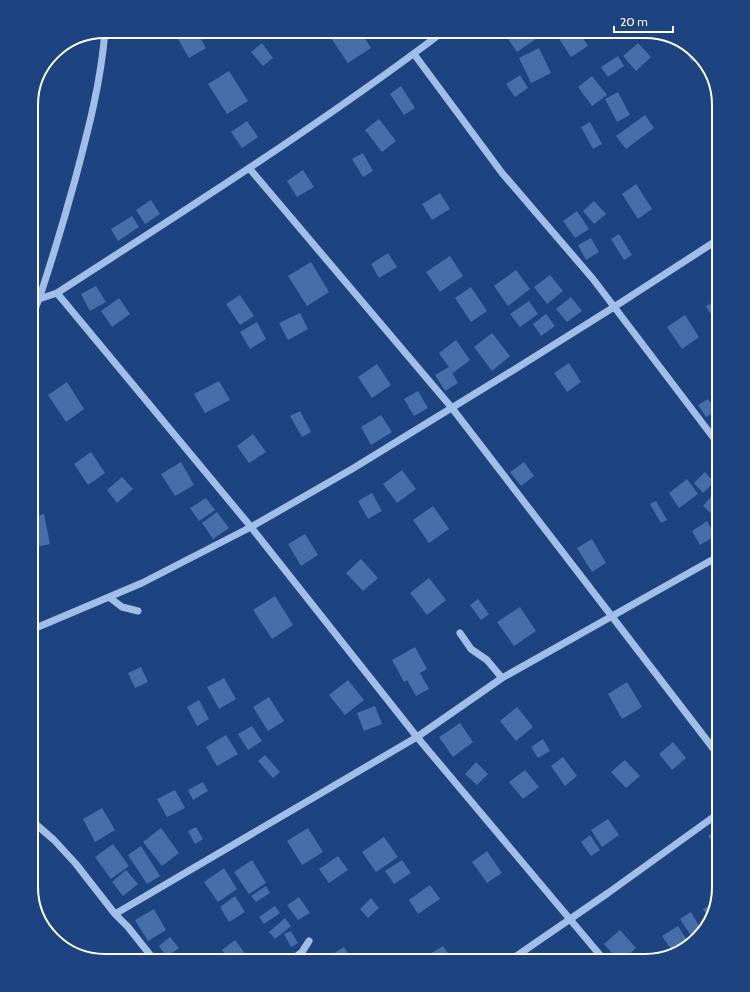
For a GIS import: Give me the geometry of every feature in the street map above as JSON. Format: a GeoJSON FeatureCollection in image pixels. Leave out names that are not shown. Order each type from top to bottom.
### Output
{"type":"FeatureCollection","features":[{"type":"Feature","properties":{"kind":"street"},"geometry":{"type":"LineString","coordinates":[[39,299],[54,256],[92,118],[103,60],[105,38]]}},
{"type":"Feature","properties":{"kind":"street"},"geometry":{"type":"LineString","coordinates":[[39,299],[57,293],[250,168],[435,38]]}},
{"type":"Feature","properties":{"kind":"street"},"geometry":{"type":"LineString","coordinates":[[414,54],[502,173],[593,279],[712,435]]}},
{"type":"Feature","properties":{"kind":"street"},"geometry":{"type":"LineString","coordinates":[[250,168],[452,408],[712,747]]}},
{"type":"Feature","properties":{"kind":"street"},"geometry":{"type":"LineString","coordinates":[[38,627],[142,583],[251,527],[352,469],[452,408],[614,307],[712,244]]}},
{"type":"Feature","properties":{"kind":"street"},"geometry":{"type":"LineString","coordinates":[[57,293],[251,527],[417,738],[599,954]]}},
{"type":"Feature","properties":{"kind":"street"},"geometry":{"type":"LineString","coordinates":[[115,914],[417,738],[502,678],[712,560]]}},
{"type":"Feature","properties":{"kind":"street"},"geometry":{"type":"LineString","coordinates":[[109,597],[122,607],[138,611]]}},
{"type":"Feature","properties":{"kind":"street"},"geometry":{"type":"LineString","coordinates":[[460,633],[471,649],[487,660],[502,678]]}},
{"type":"Feature","properties":{"kind":"street"},"geometry":{"type":"LineString","coordinates":[[519,954],[608,893],[712,818]]}},
{"type":"Feature","properties":{"kind":"street"},"geometry":{"type":"LineString","coordinates":[[38,826],[54,840],[76,864],[115,914],[149,954]]}},
{"type":"Feature","properties":{"kind":"street"},"geometry":{"type":"LineString","coordinates":[[299,954],[309,941]]}},
{"type":"Feature","properties":{"kind":"building"},"geometry":{"type":"Polygon","coordinates":[[[177,38],[200,38],[206,48],[189,58],[177,38]]]}},
{"type":"Feature","properties":{"kind":"building"},"geometry":{"type":"Polygon","coordinates":[[[331,38],[365,38],[371,48],[348,63],[331,38]]]}},
{"type":"Feature","properties":{"kind":"building"},"geometry":{"type":"Polygon","coordinates":[[[508,38],[537,38],[517,52],[508,38]]]}},
{"type":"Feature","properties":{"kind":"building"},"geometry":{"type":"Polygon","coordinates":[[[559,38],[583,38],[588,46],[571,57],[559,38]]]}},
{"type":"Feature","properties":{"kind":"building"},"geometry":{"type":"Polygon","coordinates":[[[262,43],[273,58],[263,66],[251,52],[262,43]]]}},
{"type":"Feature","properties":{"kind":"building"},"geometry":{"type":"Polygon","coordinates":[[[638,43],[651,57],[636,71],[623,56],[638,43]]]}},
{"type":"Feature","properties":{"kind":"building"},"geometry":{"type":"Polygon","coordinates":[[[539,48],[551,73],[531,83],[519,58],[539,48]]]}},
{"type":"Feature","properties":{"kind":"building"},"geometry":{"type":"Polygon","coordinates":[[[686,53],[694,60],[692,62],[686,53]]]}},
{"type":"Feature","properties":{"kind":"building"},"geometry":{"type":"Polygon","coordinates":[[[618,56],[624,66],[608,77],[601,67],[618,56]]]}},
{"type":"Feature","properties":{"kind":"building"},"geometry":{"type":"Polygon","coordinates":[[[229,71],[248,101],[227,114],[208,84],[229,71]]]}},
{"type":"Feature","properties":{"kind":"building"},"geometry":{"type":"Polygon","coordinates":[[[520,75],[528,88],[515,97],[506,84],[520,75]]]}},
{"type":"Feature","properties":{"kind":"building"},"geometry":{"type":"Polygon","coordinates":[[[592,76],[607,95],[592,106],[578,87],[592,76]]]}},
{"type":"Feature","properties":{"kind":"building"},"geometry":{"type":"Polygon","coordinates":[[[401,86],[415,108],[404,115],[390,94],[401,86]]]}},
{"type":"Feature","properties":{"kind":"building"},"geometry":{"type":"Polygon","coordinates":[[[618,92],[630,115],[617,122],[605,99],[618,92]]]}},
{"type":"Feature","properties":{"kind":"building"},"geometry":{"type":"Polygon","coordinates":[[[645,115],[654,128],[626,149],[616,136],[645,115]]]}},
{"type":"Feature","properties":{"kind":"building"},"geometry":{"type":"Polygon","coordinates":[[[379,119],[396,141],[382,152],[365,130],[379,119]]]}},
{"type":"Feature","properties":{"kind":"building"},"geometry":{"type":"Polygon","coordinates":[[[247,121],[258,137],[242,148],[231,132],[247,121]]]}},
{"type":"Feature","properties":{"kind":"building"},"geometry":{"type":"Polygon","coordinates":[[[590,122],[602,144],[593,149],[581,127],[590,122]]]}},
{"type":"Feature","properties":{"kind":"building"},"geometry":{"type":"Polygon","coordinates":[[[363,153],[373,171],[363,177],[352,159],[363,153]]]}},
{"type":"Feature","properties":{"kind":"building"},"geometry":{"type":"Polygon","coordinates":[[[303,170],[314,187],[297,197],[287,181],[303,170]]]}},
{"type":"Feature","properties":{"kind":"building"},"geometry":{"type":"Polygon","coordinates":[[[636,184],[652,209],[638,219],[622,194],[636,184]]]}},
{"type":"Feature","properties":{"kind":"building"},"geometry":{"type":"Polygon","coordinates":[[[440,193],[450,209],[432,220],[422,204],[440,193]]]}},
{"type":"Feature","properties":{"kind":"building"},"geometry":{"type":"Polygon","coordinates":[[[151,200],[160,214],[145,224],[136,210],[151,200]]]}},
{"type":"Feature","properties":{"kind":"building"},"geometry":{"type":"Polygon","coordinates":[[[594,201],[606,214],[594,224],[583,211],[594,201]]]}},
{"type":"Feature","properties":{"kind":"building"},"geometry":{"type":"Polygon","coordinates":[[[577,211],[589,229],[575,238],[563,221],[577,211]]]}},
{"type":"Feature","properties":{"kind":"building"},"geometry":{"type":"Polygon","coordinates":[[[132,216],[139,227],[118,241],[111,229],[132,216]]]}},
{"type":"Feature","properties":{"kind":"building"},"geometry":{"type":"Polygon","coordinates":[[[619,234],[632,255],[624,260],[611,239],[619,234]]]}},
{"type":"Feature","properties":{"kind":"building"},"geometry":{"type":"Polygon","coordinates":[[[591,238],[599,252],[586,260],[578,245],[591,238]]]}},
{"type":"Feature","properties":{"kind":"building"},"geometry":{"type":"Polygon","coordinates":[[[388,253],[397,267],[379,278],[371,264],[388,253]]]}},
{"type":"Feature","properties":{"kind":"building"},"geometry":{"type":"Polygon","coordinates":[[[450,256],[463,276],[440,292],[426,272],[450,256]]]}},
{"type":"Feature","properties":{"kind":"building"},"geometry":{"type":"Polygon","coordinates":[[[311,262],[329,292],[307,306],[288,276],[311,262]]]}},
{"type":"Feature","properties":{"kind":"building"},"geometry":{"type":"Polygon","coordinates":[[[516,270],[530,289],[508,306],[494,286],[516,270]]]}},
{"type":"Feature","properties":{"kind":"building"},"geometry":{"type":"Polygon","coordinates":[[[550,275],[563,291],[547,304],[534,287],[550,275]]]}},
{"type":"Feature","properties":{"kind":"building"},"geometry":{"type":"Polygon","coordinates":[[[96,286],[106,302],[90,311],[81,294],[96,286]]]}},
{"type":"Feature","properties":{"kind":"building"},"geometry":{"type":"Polygon","coordinates":[[[471,287],[487,311],[471,322],[455,298],[471,287]]]}},
{"type":"Feature","properties":{"kind":"building"},"geometry":{"type":"Polygon","coordinates":[[[240,295],[254,316],[240,325],[226,304],[240,295]]]}},
{"type":"Feature","properties":{"kind":"building"},"geometry":{"type":"Polygon","coordinates":[[[571,297],[582,311],[567,322],[556,309],[571,297]]]}},
{"type":"Feature","properties":{"kind":"building"},"geometry":{"type":"Polygon","coordinates":[[[119,298],[130,314],[112,327],[101,311],[119,298]]]}},
{"type":"Feature","properties":{"kind":"building"},"geometry":{"type":"Polygon","coordinates":[[[529,301],[538,314],[520,327],[510,314],[529,301]]]}},
{"type":"Feature","properties":{"kind":"building"},"geometry":{"type":"Polygon","coordinates":[[[712,303],[712,316],[706,306],[712,303]]]}},
{"type":"Feature","properties":{"kind":"building"},"geometry":{"type":"Polygon","coordinates":[[[300,313],[308,329],[288,340],[279,323],[300,313]]]}},
{"type":"Feature","properties":{"kind":"building"},"geometry":{"type":"Polygon","coordinates":[[[546,314],[555,326],[541,336],[533,324],[546,314]]]}},
{"type":"Feature","properties":{"kind":"building"},"geometry":{"type":"Polygon","coordinates":[[[685,315],[699,337],[682,349],[667,327],[685,315]]]}},
{"type":"Feature","properties":{"kind":"building"},"geometry":{"type":"Polygon","coordinates":[[[257,322],[266,339],[250,349],[240,332],[257,322]]]}},
{"type":"Feature","properties":{"kind":"building"},"geometry":{"type":"Polygon","coordinates":[[[492,333],[510,356],[492,371],[474,347],[492,333]]]}},
{"type":"Feature","properties":{"kind":"building"},"geometry":{"type":"Polygon","coordinates":[[[456,340],[470,360],[453,373],[439,353],[456,340]]]}},
{"type":"Feature","properties":{"kind":"building"},"geometry":{"type":"Polygon","coordinates":[[[569,363],[581,382],[567,392],[554,373],[569,363]]]}},
{"type":"Feature","properties":{"kind":"building"},"geometry":{"type":"Polygon","coordinates":[[[377,364],[391,385],[372,398],[358,377],[377,364]]]}},
{"type":"Feature","properties":{"kind":"building"},"geometry":{"type":"Polygon","coordinates":[[[449,367],[458,383],[445,391],[435,375],[449,367]]]}},
{"type":"Feature","properties":{"kind":"building"},"geometry":{"type":"Polygon","coordinates":[[[219,381],[230,400],[205,413],[194,394],[219,381]]]}},
{"type":"Feature","properties":{"kind":"building"},"geometry":{"type":"Polygon","coordinates":[[[67,382],[84,409],[66,422],[48,395],[67,382]]]}},
{"type":"Feature","properties":{"kind":"building"},"geometry":{"type":"Polygon","coordinates":[[[418,391],[428,408],[414,416],[404,399],[418,391]]]}},
{"type":"Feature","properties":{"kind":"building"},"geometry":{"type":"Polygon","coordinates":[[[708,399],[712,405],[712,413],[706,417],[698,405],[708,399]]]}},
{"type":"Feature","properties":{"kind":"building"},"geometry":{"type":"Polygon","coordinates":[[[300,411],[311,432],[302,437],[290,416],[300,411]]]}},
{"type":"Feature","properties":{"kind":"building"},"geometry":{"type":"Polygon","coordinates":[[[381,415],[392,432],[371,445],[361,427],[381,415]]]}},
{"type":"Feature","properties":{"kind":"building"},"geometry":{"type":"Polygon","coordinates":[[[253,434],[266,452],[249,463],[237,446],[253,434]]]}},
{"type":"Feature","properties":{"kind":"building"},"geometry":{"type":"Polygon","coordinates":[[[91,452],[105,473],[88,485],[74,464],[91,452]]]}},
{"type":"Feature","properties":{"kind":"building"},"geometry":{"type":"Polygon","coordinates":[[[181,462],[194,485],[175,496],[161,474],[181,462]]]}},
{"type":"Feature","properties":{"kind":"building"},"geometry":{"type":"Polygon","coordinates":[[[524,462],[534,476],[521,486],[510,472],[524,462]]]}},
{"type":"Feature","properties":{"kind":"building"},"geometry":{"type":"Polygon","coordinates":[[[402,470],[416,489],[397,503],[383,484],[402,470]]]}},
{"type":"Feature","properties":{"kind":"building"},"geometry":{"type":"Polygon","coordinates":[[[705,472],[712,480],[712,484],[703,493],[694,483],[705,472]]]}},
{"type":"Feature","properties":{"kind":"building"},"geometry":{"type":"Polygon","coordinates":[[[122,477],[133,489],[117,503],[107,490],[122,477]]]}},
{"type":"Feature","properties":{"kind":"building"},"geometry":{"type":"Polygon","coordinates":[[[687,479],[698,494],[679,508],[669,493],[687,479]]]}},
{"type":"Feature","properties":{"kind":"building"},"geometry":{"type":"Polygon","coordinates":[[[372,493],[382,511],[368,519],[358,501],[372,493]]]}},
{"type":"Feature","properties":{"kind":"building"},"geometry":{"type":"Polygon","coordinates":[[[712,496],[712,514],[703,506],[712,496]]]}},
{"type":"Feature","properties":{"kind":"building"},"geometry":{"type":"Polygon","coordinates":[[[206,498],[215,510],[199,521],[190,508],[206,498]]]}},
{"type":"Feature","properties":{"kind":"building"},"geometry":{"type":"Polygon","coordinates":[[[656,501],[667,520],[661,523],[650,504],[656,501]]]}},
{"type":"Feature","properties":{"kind":"building"},"geometry":{"type":"Polygon","coordinates":[[[433,506],[449,529],[429,543],[413,520],[433,506]]]}},
{"type":"Feature","properties":{"kind":"building"},"geometry":{"type":"Polygon","coordinates":[[[217,512],[229,528],[213,539],[202,523],[217,512]]]}},
{"type":"Feature","properties":{"kind":"building"},"geometry":{"type":"Polygon","coordinates":[[[44,514],[50,544],[38,547],[38,515],[44,514]]]}},
{"type":"Feature","properties":{"kind":"building"},"geometry":{"type":"Polygon","coordinates":[[[707,521],[712,530],[712,538],[700,545],[692,531],[707,521]]]}},
{"type":"Feature","properties":{"kind":"building"},"geometry":{"type":"Polygon","coordinates":[[[305,534],[318,555],[301,566],[288,544],[305,534]]]}},
{"type":"Feature","properties":{"kind":"building"},"geometry":{"type":"Polygon","coordinates":[[[592,539],[606,563],[592,572],[577,548],[592,539]]]}},
{"type":"Feature","properties":{"kind":"building"},"geometry":{"type":"Polygon","coordinates":[[[361,559],[378,578],[363,591],[346,573],[361,559]]]}},
{"type":"Feature","properties":{"kind":"building"},"geometry":{"type":"Polygon","coordinates":[[[429,578],[446,600],[427,615],[410,593],[429,578]]]}},
{"type":"Feature","properties":{"kind":"building"},"geometry":{"type":"Polygon","coordinates":[[[275,596],[293,625],[272,639],[253,610],[275,596]]]}},
{"type":"Feature","properties":{"kind":"building"},"geometry":{"type":"Polygon","coordinates":[[[478,599],[489,614],[481,620],[470,605],[478,599]]]}},
{"type":"Feature","properties":{"kind":"building"},"geometry":{"type":"Polygon","coordinates":[[[520,607],[536,631],[514,646],[497,622],[520,607]]]}},
{"type":"Feature","properties":{"kind":"building"},"geometry":{"type":"Polygon","coordinates":[[[415,647],[427,669],[420,673],[429,689],[416,696],[407,680],[404,682],[392,660],[415,647]]]}},
{"type":"Feature","properties":{"kind":"building"},"geometry":{"type":"Polygon","coordinates":[[[141,667],[148,682],[135,688],[128,673],[141,667]]]}},
{"type":"Feature","properties":{"kind":"building"},"geometry":{"type":"Polygon","coordinates":[[[224,678],[236,699],[219,709],[207,687],[224,678]]]}},
{"type":"Feature","properties":{"kind":"building"},"geometry":{"type":"Polygon","coordinates":[[[348,680],[364,700],[345,715],[329,695],[348,680]]]}},
{"type":"Feature","properties":{"kind":"building"},"geometry":{"type":"Polygon","coordinates":[[[627,682],[642,707],[622,719],[608,694],[627,682]]]}},
{"type":"Feature","properties":{"kind":"building"},"geometry":{"type":"Polygon","coordinates":[[[269,697],[284,721],[268,731],[253,707],[269,697]]]}},
{"type":"Feature","properties":{"kind":"building"},"geometry":{"type":"Polygon","coordinates":[[[199,700],[209,719],[197,726],[187,707],[199,700]]]}},
{"type":"Feature","properties":{"kind":"building"},"geometry":{"type":"Polygon","coordinates":[[[375,706],[382,724],[364,731],[357,713],[375,706]]]}},
{"type":"Feature","properties":{"kind":"building"},"geometry":{"type":"Polygon","coordinates":[[[517,707],[533,727],[516,741],[500,721],[517,707]]]}},
{"type":"Feature","properties":{"kind":"building"},"geometry":{"type":"Polygon","coordinates":[[[460,723],[473,742],[453,757],[439,737],[460,723]]]}},
{"type":"Feature","properties":{"kind":"building"},"geometry":{"type":"Polygon","coordinates":[[[252,726],[262,741],[248,750],[238,734],[252,726]]]}},
{"type":"Feature","properties":{"kind":"building"},"geometry":{"type":"Polygon","coordinates":[[[226,735],[238,754],[217,766],[206,747],[226,735]]]}},
{"type":"Feature","properties":{"kind":"building"},"geometry":{"type":"Polygon","coordinates":[[[543,739],[550,751],[538,758],[531,747],[543,739]]]}},
{"type":"Feature","properties":{"kind":"building"},"geometry":{"type":"Polygon","coordinates":[[[673,742],[686,758],[672,770],[659,754],[673,742]]]}},
{"type":"Feature","properties":{"kind":"building"},"geometry":{"type":"Polygon","coordinates":[[[265,755],[280,772],[273,778],[258,761],[265,755]]]}},
{"type":"Feature","properties":{"kind":"building"},"geometry":{"type":"Polygon","coordinates":[[[563,757],[577,776],[565,786],[551,766],[563,757]]]}},
{"type":"Feature","properties":{"kind":"building"},"geometry":{"type":"Polygon","coordinates":[[[625,760],[640,776],[626,788],[611,772],[625,760]]]}},
{"type":"Feature","properties":{"kind":"building"},"geometry":{"type":"Polygon","coordinates":[[[476,762],[488,774],[477,785],[465,774],[476,762]]]}},
{"type":"Feature","properties":{"kind":"building"},"geometry":{"type":"Polygon","coordinates":[[[525,770],[539,787],[523,799],[509,782],[525,770]]]}},
{"type":"Feature","properties":{"kind":"building"},"geometry":{"type":"Polygon","coordinates":[[[203,782],[208,791],[193,800],[188,790],[203,782]]]}},
{"type":"Feature","properties":{"kind":"building"},"geometry":{"type":"Polygon","coordinates":[[[175,790],[185,808],[167,817],[157,799],[175,790]]]}},
{"type":"Feature","properties":{"kind":"building"},"geometry":{"type":"Polygon","coordinates":[[[102,808],[115,830],[95,842],[83,819],[102,808]]]}},
{"type":"Feature","properties":{"kind":"building"},"geometry":{"type":"Polygon","coordinates":[[[608,819],[619,835],[602,847],[591,830],[608,819]]]}},
{"type":"Feature","properties":{"kind":"building"},"geometry":{"type":"Polygon","coordinates":[[[196,827],[203,839],[195,844],[188,831],[196,827]]]}},
{"type":"Feature","properties":{"kind":"building"},"geometry":{"type":"Polygon","coordinates":[[[161,828],[179,853],[162,866],[143,842],[161,828]]]}},
{"type":"Feature","properties":{"kind":"building"},"geometry":{"type":"Polygon","coordinates":[[[308,828],[323,852],[302,865],[287,841],[308,828]]]}},
{"type":"Feature","properties":{"kind":"building"},"geometry":{"type":"Polygon","coordinates":[[[712,833],[712,841],[708,836],[712,833]]]}},
{"type":"Feature","properties":{"kind":"building"},"geometry":{"type":"Polygon","coordinates":[[[590,835],[600,850],[591,856],[581,842],[590,835]]]}},
{"type":"Feature","properties":{"kind":"building"},"geometry":{"type":"Polygon","coordinates":[[[384,837],[398,857],[376,872],[362,852],[384,837]]]}},
{"type":"Feature","properties":{"kind":"building"},"geometry":{"type":"Polygon","coordinates":[[[113,844],[129,866],[111,879],[95,857],[113,844]]]}},
{"type":"Feature","properties":{"kind":"building"},"geometry":{"type":"Polygon","coordinates":[[[141,846],[160,876],[147,884],[128,855],[141,846]]]}},
{"type":"Feature","properties":{"kind":"building"},"geometry":{"type":"Polygon","coordinates":[[[487,851],[502,873],[487,883],[472,862],[487,851]]]}},
{"type":"Feature","properties":{"kind":"building"},"geometry":{"type":"Polygon","coordinates":[[[338,856],[348,870],[329,883],[319,869],[338,856]]]}},
{"type":"Feature","properties":{"kind":"building"},"geometry":{"type":"Polygon","coordinates":[[[252,860],[266,883],[249,894],[234,872],[252,860]]]}},
{"type":"Feature","properties":{"kind":"building"},"geometry":{"type":"Polygon","coordinates":[[[402,860],[411,873],[394,884],[385,871],[402,860]]]}},
{"type":"Feature","properties":{"kind":"building"},"geometry":{"type":"Polygon","coordinates":[[[224,868],[237,889],[218,902],[204,882],[224,868]]]}},
{"type":"Feature","properties":{"kind":"building"},"geometry":{"type":"Polygon","coordinates":[[[126,870],[138,884],[123,896],[112,882],[126,870]]]}},
{"type":"Feature","properties":{"kind":"building"},"geometry":{"type":"Polygon","coordinates":[[[430,885],[440,899],[418,914],[409,900],[430,885]]]}},
{"type":"Feature","properties":{"kind":"building"},"geometry":{"type":"Polygon","coordinates":[[[266,886],[270,893],[256,902],[251,896],[266,886]]]}},
{"type":"Feature","properties":{"kind":"building"},"geometry":{"type":"Polygon","coordinates":[[[235,896],[245,912],[229,922],[220,907],[235,896]]]}},
{"type":"Feature","properties":{"kind":"building"},"geometry":{"type":"Polygon","coordinates":[[[299,897],[310,913],[298,920],[287,905],[299,897]]]}},
{"type":"Feature","properties":{"kind":"building"},"geometry":{"type":"Polygon","coordinates":[[[371,898],[379,908],[368,918],[360,909],[371,898]]]}},
{"type":"Feature","properties":{"kind":"building"},"geometry":{"type":"Polygon","coordinates":[[[275,906],[280,913],[264,924],[259,917],[275,906]]]}},
{"type":"Feature","properties":{"kind":"building"},"geometry":{"type":"Polygon","coordinates":[[[709,906],[706,914],[703,909],[709,906]]]}},
{"type":"Feature","properties":{"kind":"building"},"geometry":{"type":"Polygon","coordinates":[[[154,909],[166,930],[148,941],[135,920],[154,909]]]}},
{"type":"Feature","properties":{"kind":"building"},"geometry":{"type":"Polygon","coordinates":[[[691,912],[699,926],[691,935],[680,919],[691,912]]]}},
{"type":"Feature","properties":{"kind":"building"},"geometry":{"type":"Polygon","coordinates":[[[285,918],[291,926],[275,939],[269,932],[285,918]]]}},
{"type":"Feature","properties":{"kind":"building"},"geometry":{"type":"Polygon","coordinates":[[[678,926],[687,939],[670,948],[662,936],[678,926]]]}},
{"type":"Feature","properties":{"kind":"building"},"geometry":{"type":"Polygon","coordinates":[[[620,930],[636,948],[629,954],[613,954],[604,944],[620,930]]]}},
{"type":"Feature","properties":{"kind":"building"},"geometry":{"type":"Polygon","coordinates":[[[291,931],[298,943],[291,947],[284,934],[291,931]]]}},
{"type":"Feature","properties":{"kind":"building"},"geometry":{"type":"Polygon","coordinates":[[[170,937],[179,948],[171,954],[165,954],[159,946],[170,937]]]}},
{"type":"Feature","properties":{"kind":"building"},"geometry":{"type":"Polygon","coordinates":[[[235,940],[246,954],[225,954],[222,950],[235,940]]]}},
{"type":"Feature","properties":{"kind":"building"},"geometry":{"type":"Polygon","coordinates":[[[443,946],[448,954],[430,954],[443,946]]]}},
{"type":"Feature","properties":{"kind":"building"},"geometry":{"type":"Polygon","coordinates":[[[344,947],[348,954],[333,954],[344,947]]]}}]}
